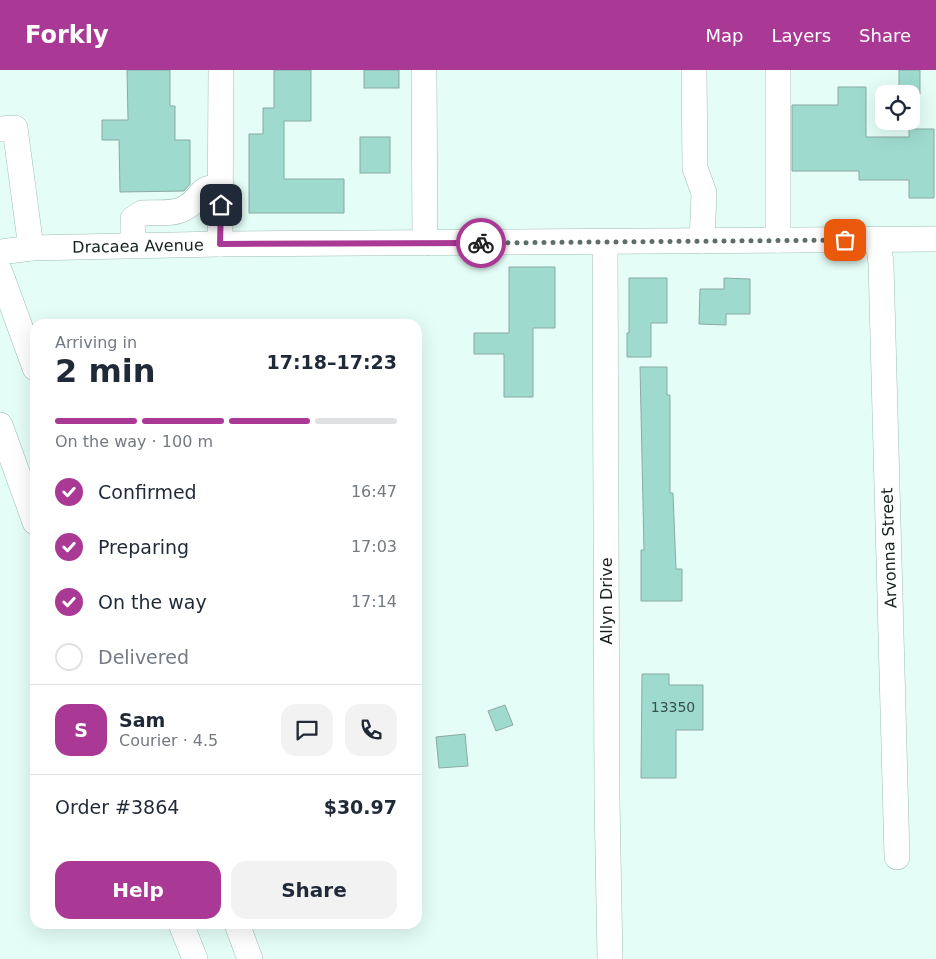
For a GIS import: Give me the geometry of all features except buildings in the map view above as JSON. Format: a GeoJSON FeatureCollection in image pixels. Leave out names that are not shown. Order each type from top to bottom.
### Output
{"type":"FeatureCollection","features":[{"type":"Feature","properties":{"kind":"street"},"geometry":{"type":"LineString","coordinates":[[220,244],[221,70]]}},
{"type":"Feature","properties":{"kind":"street"},"geometry":{"type":"LineString","coordinates":[[424,70],[425,243]]}},
{"type":"Feature","properties":{"kind":"street"},"geometry":{"type":"LineString","coordinates":[[694,70],[695,168],[704,193],[702,241]]}},
{"type":"Feature","properties":{"kind":"street"},"geometry":{"type":"LineString","coordinates":[[778,70],[778,240]]}},
{"type":"Feature","properties":{"kind":"street"},"geometry":{"type":"LineString","coordinates":[[0,129],[15,128],[31,248]]}},
{"type":"Feature","properties":{"kind":"street"},"geometry":{"type":"LineString","coordinates":[[133,246],[133,219],[137,215],[142,213],[179,211],[194,202],[201,192],[208,188],[221,186]]}},
{"type":"Feature","properties":{"kind":"street","name":"Dracaea Avenue"},"geometry":{"type":"LineString","coordinates":[[0,252],[31,248],[220,244],[936,239]]}},
{"type":"Feature","properties":{"kind":"street","name":"Arvonna Street"},"geometry":{"type":"LineString","coordinates":[[878,240],[881,282],[897,857]]}},
{"type":"Feature","properties":{"kind":"street","name":"Allyn Drive"},"geometry":{"type":"LineString","coordinates":[[606,242],[606,790],[610,959]]}},
{"type":"Feature","properties":{"kind":"street"},"geometry":{"type":"LineString","coordinates":[[0,272],[30,354]]}},
{"type":"Feature","properties":{"kind":"street"},"geometry":{"type":"LineString","coordinates":[[0,425],[30,508]]}},
{"type":"Feature","properties":{"kind":"street"},"geometry":{"type":"LineString","coordinates":[[183,929],[195,959]]}},
{"type":"Feature","properties":{"kind":"street"},"geometry":{"type":"LineString","coordinates":[[239,929],[250,959]]}},
{"type":"Feature","properties":{"kind":"way so far"},"geometry":{"type":"LineString","coordinates":[[481,243],[845,240]]}},
{"type":"Feature","properties":{"kind":"route"},"geometry":{"type":"LineString","coordinates":[[221,205],[220,244],[481,243]]}}]}
